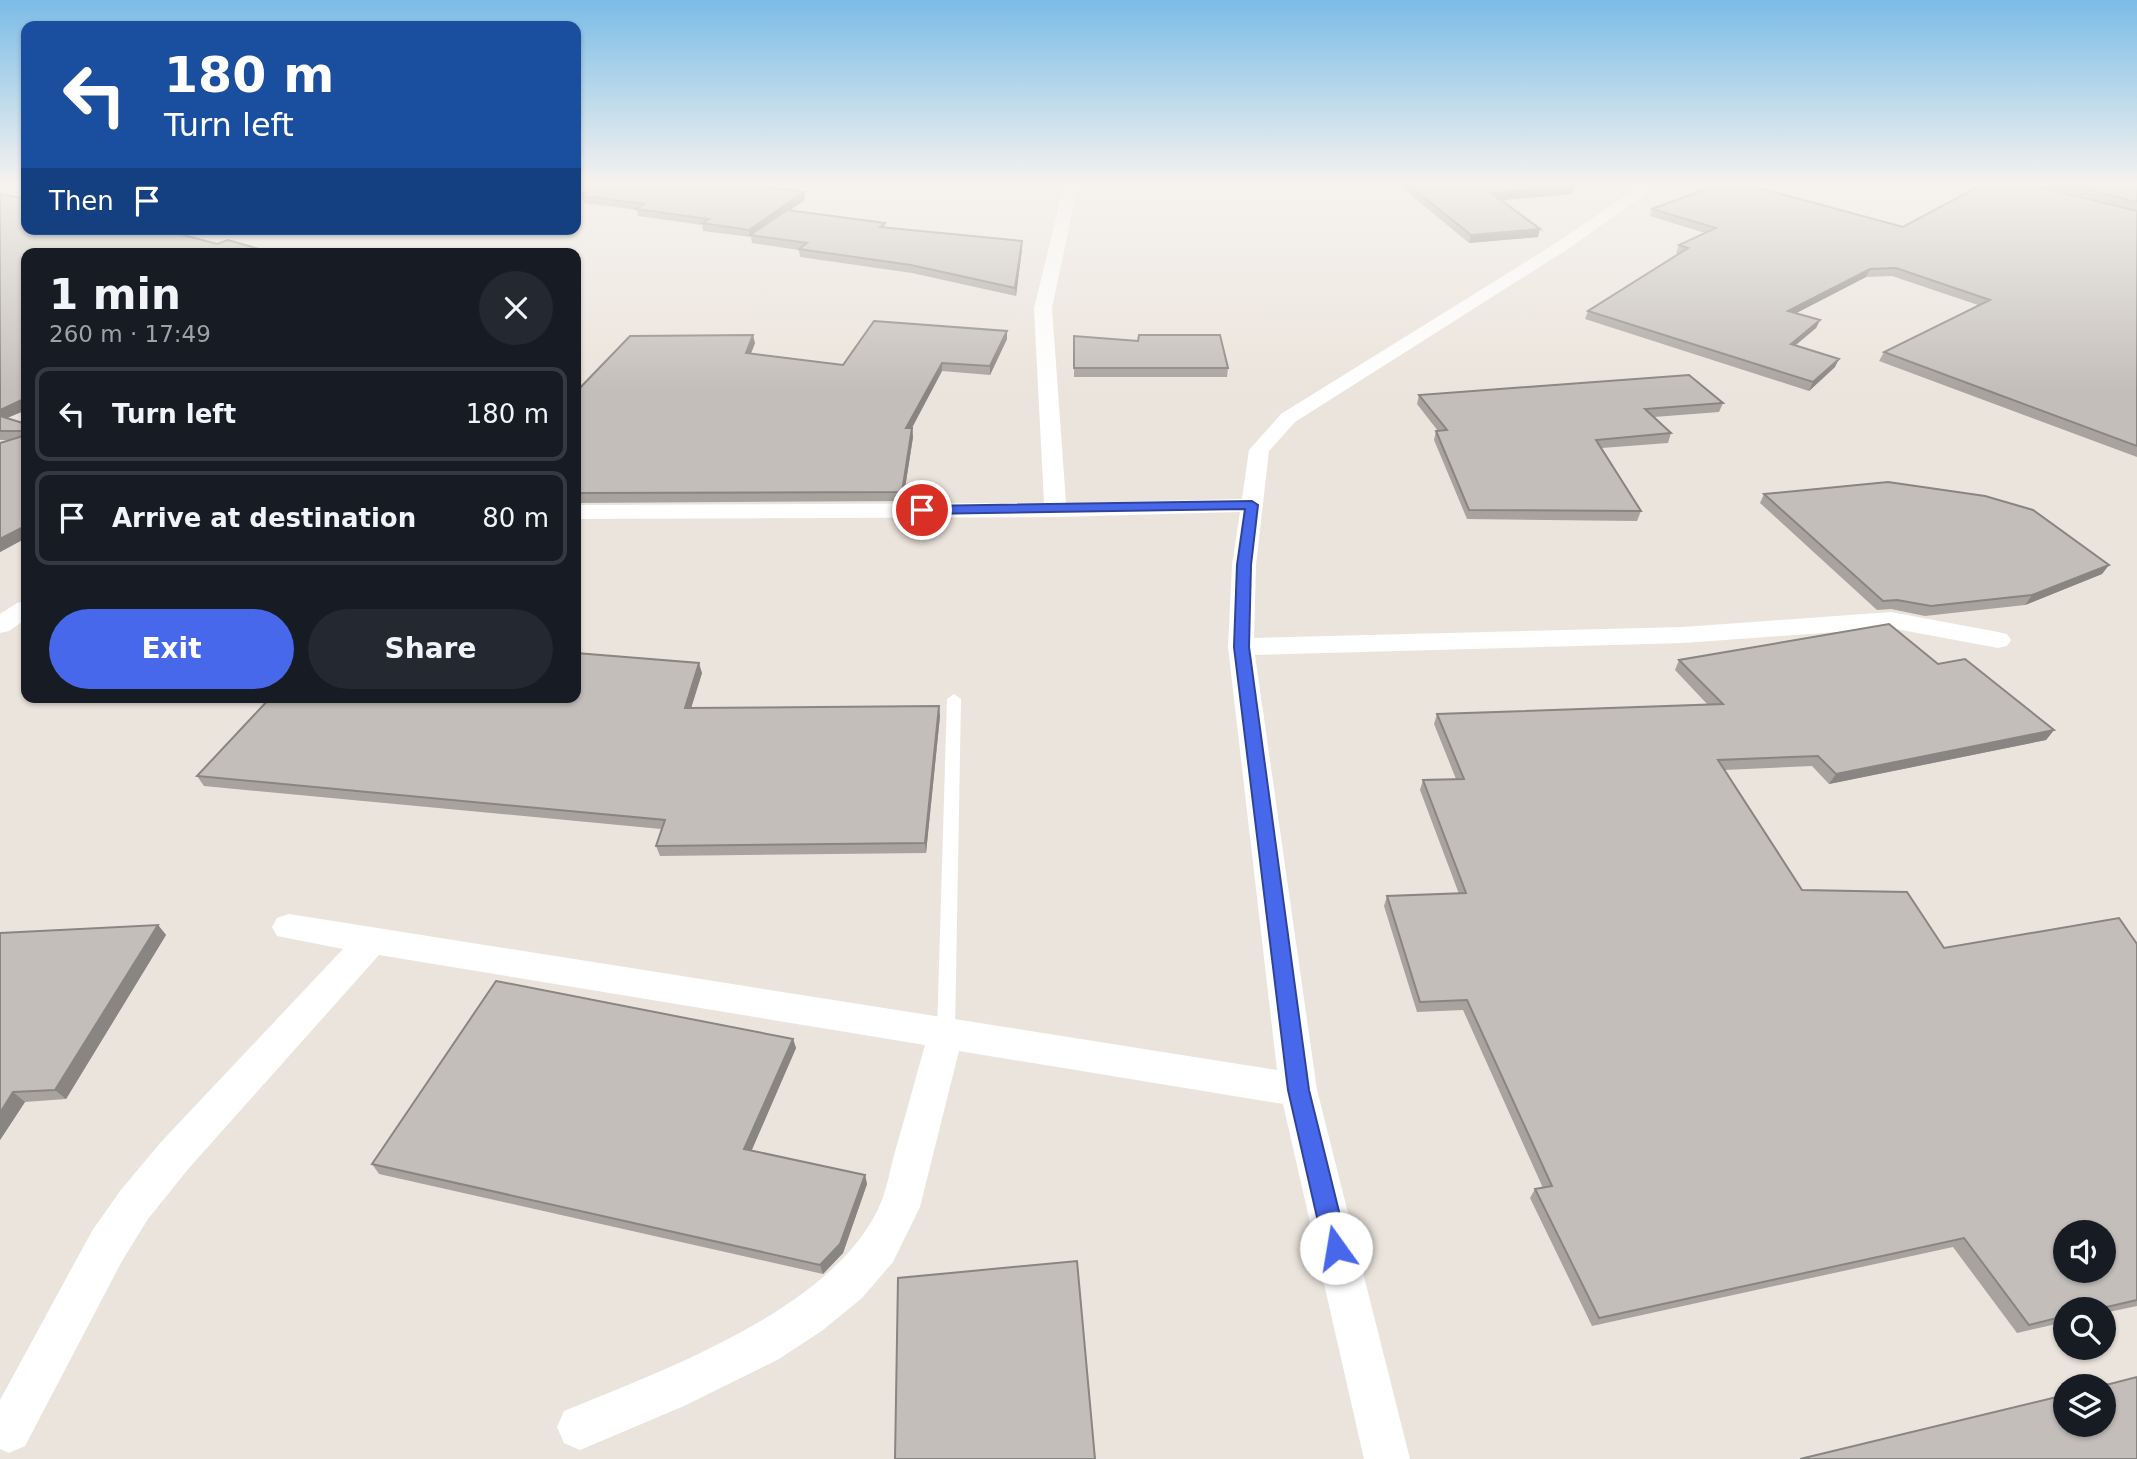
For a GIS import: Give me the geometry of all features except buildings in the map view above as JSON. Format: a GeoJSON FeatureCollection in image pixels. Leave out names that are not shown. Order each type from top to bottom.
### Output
{"type":"FeatureCollection","features":[{"type":"Feature","properties":{"kind":"street"},"geometry":{"type":"LineString","coordinates":[[1055,510],[1043,308],[1056,253]]}},
{"type":"Feature","properties":{"kind":"street"},"geometry":{"type":"LineString","coordinates":[[1387,1459],[1298,1090],[1241,647],[1244,565],[1259,450],[1288,418],[1551,253]]}},
{"type":"Feature","properties":{"kind":"street"},"geometry":{"type":"LineString","coordinates":[[581,512],[1055,510],[1252,505]]}},
{"type":"Feature","properties":{"kind":"street"},"geometry":{"type":"LineString","coordinates":[[0,625],[21,611]]}},
{"type":"Feature","properties":{"kind":"street"},"geometry":{"type":"LineString","coordinates":[[1241,647],[1683,635],[1891,620],[1998,640]]}},
{"type":"Feature","properties":{"kind":"street"},"geometry":{"type":"LineString","coordinates":[[289,927],[1298,1090]]}},
{"type":"Feature","properties":{"kind":"street"},"geometry":{"type":"LineString","coordinates":[[9,1430],[107,1246],[134,1205],[184,1145],[372,940]]}},
{"type":"Feature","properties":{"kind":"street"},"geometry":{"type":"LineString","coordinates":[[580,1426],[733,1361],[800,1319],[866,1264],[892,1228],[900,1207],[946,1033]]}},
{"type":"Feature","properties":{"kind":"lane"},"geometry":{"type":"LineString","coordinates":[[946,1033],[954,699]]}},
{"type":"Feature","properties":{"kind":"route"},"geometry":{"type":"LineString","coordinates":[[922,510],[1252,505],[1244,565],[1241,647],[1298,1090],[1336,1248]]}}]}
